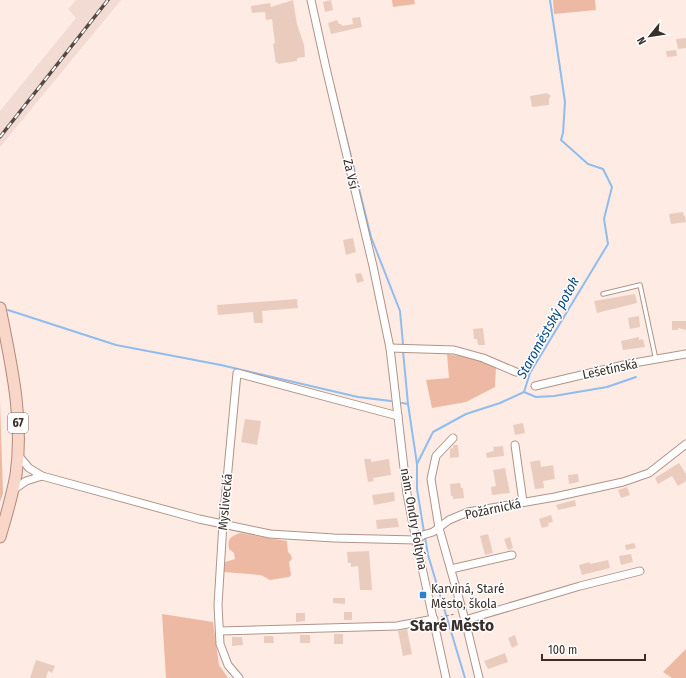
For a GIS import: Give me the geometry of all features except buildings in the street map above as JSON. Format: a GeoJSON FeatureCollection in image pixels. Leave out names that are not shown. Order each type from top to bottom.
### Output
{"type":"FeatureCollection","features":[{"type":"Feature","properties":{"kind":"main road","name":"67"},"geometry":{"type":"LineString","coordinates":[[0,308],[14,384],[18,428],[18,455],[13,490],[0,537]]}},
{"type":"Feature","properties":{"kind":"street","name":"Za Vsí"},"geometry":{"type":"LineString","coordinates":[[311,0],[374,266],[390,348],[397,407]]}},
{"type":"Feature","properties":{"kind":"street"},"geometry":{"type":"LineString","coordinates":[[390,348],[454,350],[483,358],[516,372]]}},
{"type":"Feature","properties":{"kind":"street","name":"Lešetínská"},"geometry":{"type":"LineString","coordinates":[[535,386],[628,364],[686,354]]}},
{"type":"Feature","properties":{"kind":"street","name":"Myslivecká"},"geometry":{"type":"LineString","coordinates":[[239,678],[228,665],[220,644],[218,605],[223,523],[237,373],[398,416]]}},
{"type":"Feature","properties":{"kind":"street","name":"nám. Ondry Foltýna"},"geometry":{"type":"LineString","coordinates":[[397,407],[407,494],[446,678]]}},
{"type":"Feature","properties":{"kind":"street","name":"nám. Ondry Foltýna"},"geometry":{"type":"LineString","coordinates":[[453,438],[436,456],[431,479],[439,528],[465,620],[479,678]]}},
{"type":"Feature","properties":{"kind":"street","name":"Požárnická"},"geometry":{"type":"LineString","coordinates":[[416,540],[439,528],[449,520],[468,512],[623,482],[649,473],[686,444]]}},
{"type":"Feature","properties":{"kind":"street"},"geometry":{"type":"LineString","coordinates":[[515,445],[523,502]]}},
{"type":"Feature","properties":{"kind":"street"},"geometry":{"type":"LineString","coordinates":[[18,455],[29,468],[42,476],[199,519],[270,534],[334,538],[416,540]]}},
{"type":"Feature","properties":{"kind":"street"},"geometry":{"type":"LineString","coordinates":[[13,490],[26,481],[42,476]]}},
{"type":"Feature","properties":{"kind":"street"},"geometry":{"type":"LineString","coordinates":[[451,570],[512,555]]}},
{"type":"Feature","properties":{"kind":"street"},"geometry":{"type":"LineString","coordinates":[[465,620],[580,586],[640,571]]}},
{"type":"Feature","properties":{"kind":"street"},"geometry":{"type":"LineString","coordinates":[[220,631],[397,626],[434,619]]}},
{"type":"Feature","properties":{"kind":"lane"},"geometry":{"type":"LineString","coordinates":[[602,294],[640,285],[656,360]]}},
{"type":"Feature","properties":{"kind":"path"},"geometry":{"type":"LineString","coordinates":[[442,616],[462,612]]}},
{"type":"Feature","properties":{"kind":"shaded area"},"geometry":{"type":"Polygon","coordinates":[[[76,0],[121,0],[0,147],[0,111],[76,18],[68,9],[76,0]]]}},
{"type":"Feature","properties":{"kind":"shaded area"},"geometry":{"type":"Polygon","coordinates":[[[392,0],[414,0],[415,4],[393,7],[392,0]]]}},
{"type":"Feature","properties":{"kind":"shaded area"},"geometry":{"type":"Polygon","coordinates":[[[553,0],[595,0],[596,10],[554,14],[553,0]]]}},
{"type":"Feature","properties":{"kind":"shaded area"},"geometry":{"type":"Polygon","coordinates":[[[447,354],[480,359],[496,366],[495,387],[466,402],[432,408],[426,380],[449,378],[447,354]]]}},
{"type":"Feature","properties":{"kind":"shaded area"},"geometry":{"type":"Polygon","coordinates":[[[0,401],[3,493],[0,502],[0,401]]]}},
{"type":"Feature","properties":{"kind":"shaded area"},"geometry":{"type":"Polygon","coordinates":[[[240,533],[287,541],[288,552],[292,559],[289,562],[291,575],[289,577],[270,580],[261,575],[223,572],[225,562],[235,559],[234,553],[229,549],[229,540],[234,535],[240,533]]]}},
{"type":"Feature","properties":{"kind":"shaded area"},"geometry":{"type":"Polygon","coordinates":[[[162,614],[213,622],[219,665],[228,678],[166,678],[162,614]]]}},
{"type":"Feature","properties":{"kind":"shaded area"},"geometry":{"type":"Polygon","coordinates":[[[686,649],[686,678],[672,678],[663,672],[686,649]]]}},
{"type":"Feature","properties":{"kind":"waterway","name":"Staroměstský potok"},"geometry":{"type":"LineString","coordinates":[[424,532],[417,489],[417,464],[433,432],[466,414],[500,403],[524,392],[530,373],[608,244],[604,219],[612,187],[603,169],[588,164],[561,140],[563,133],[565,102],[550,0]]}},
{"type":"Feature","properties":{"kind":"waterway"},"geometry":{"type":"LineString","coordinates":[[334,88],[371,237],[400,311],[403,344]]}},
{"type":"Feature","properties":{"kind":"waterway"},"geometry":{"type":"LineString","coordinates":[[8,310],[116,345],[221,365],[358,397],[391,401]]}},
{"type":"Feature","properties":{"kind":"waterway"},"geometry":{"type":"LineString","coordinates":[[403,351],[408,404]]}},
{"type":"Feature","properties":{"kind":"waterway"},"geometry":{"type":"LineString","coordinates":[[524,392],[536,397],[554,396],[607,387],[636,377]]}},
{"type":"Feature","properties":{"kind":"waterway"},"geometry":{"type":"LineString","coordinates":[[402,403],[408,404],[417,464]]}},
{"type":"Feature","properties":{"kind":"waterway","name":"Staroměstský potok"},"geometry":{"type":"LineString","coordinates":[[425,537],[428,555],[465,678]]}},
{"type":"Feature","properties":{"kind":"railway"},"geometry":{"type":"LineString","coordinates":[[0,137],[108,0]]}},
{"type":"Feature","properties":{"kind":"place","name":"Karviná, Staré Město, škola"},"geometry":{"type":"Point","coordinates":[423,595]}},
{"type":"Feature","properties":{"kind":"district","name":"Staré Město"},"geometry":{"type":"Point","coordinates":[452,625]}}]}
